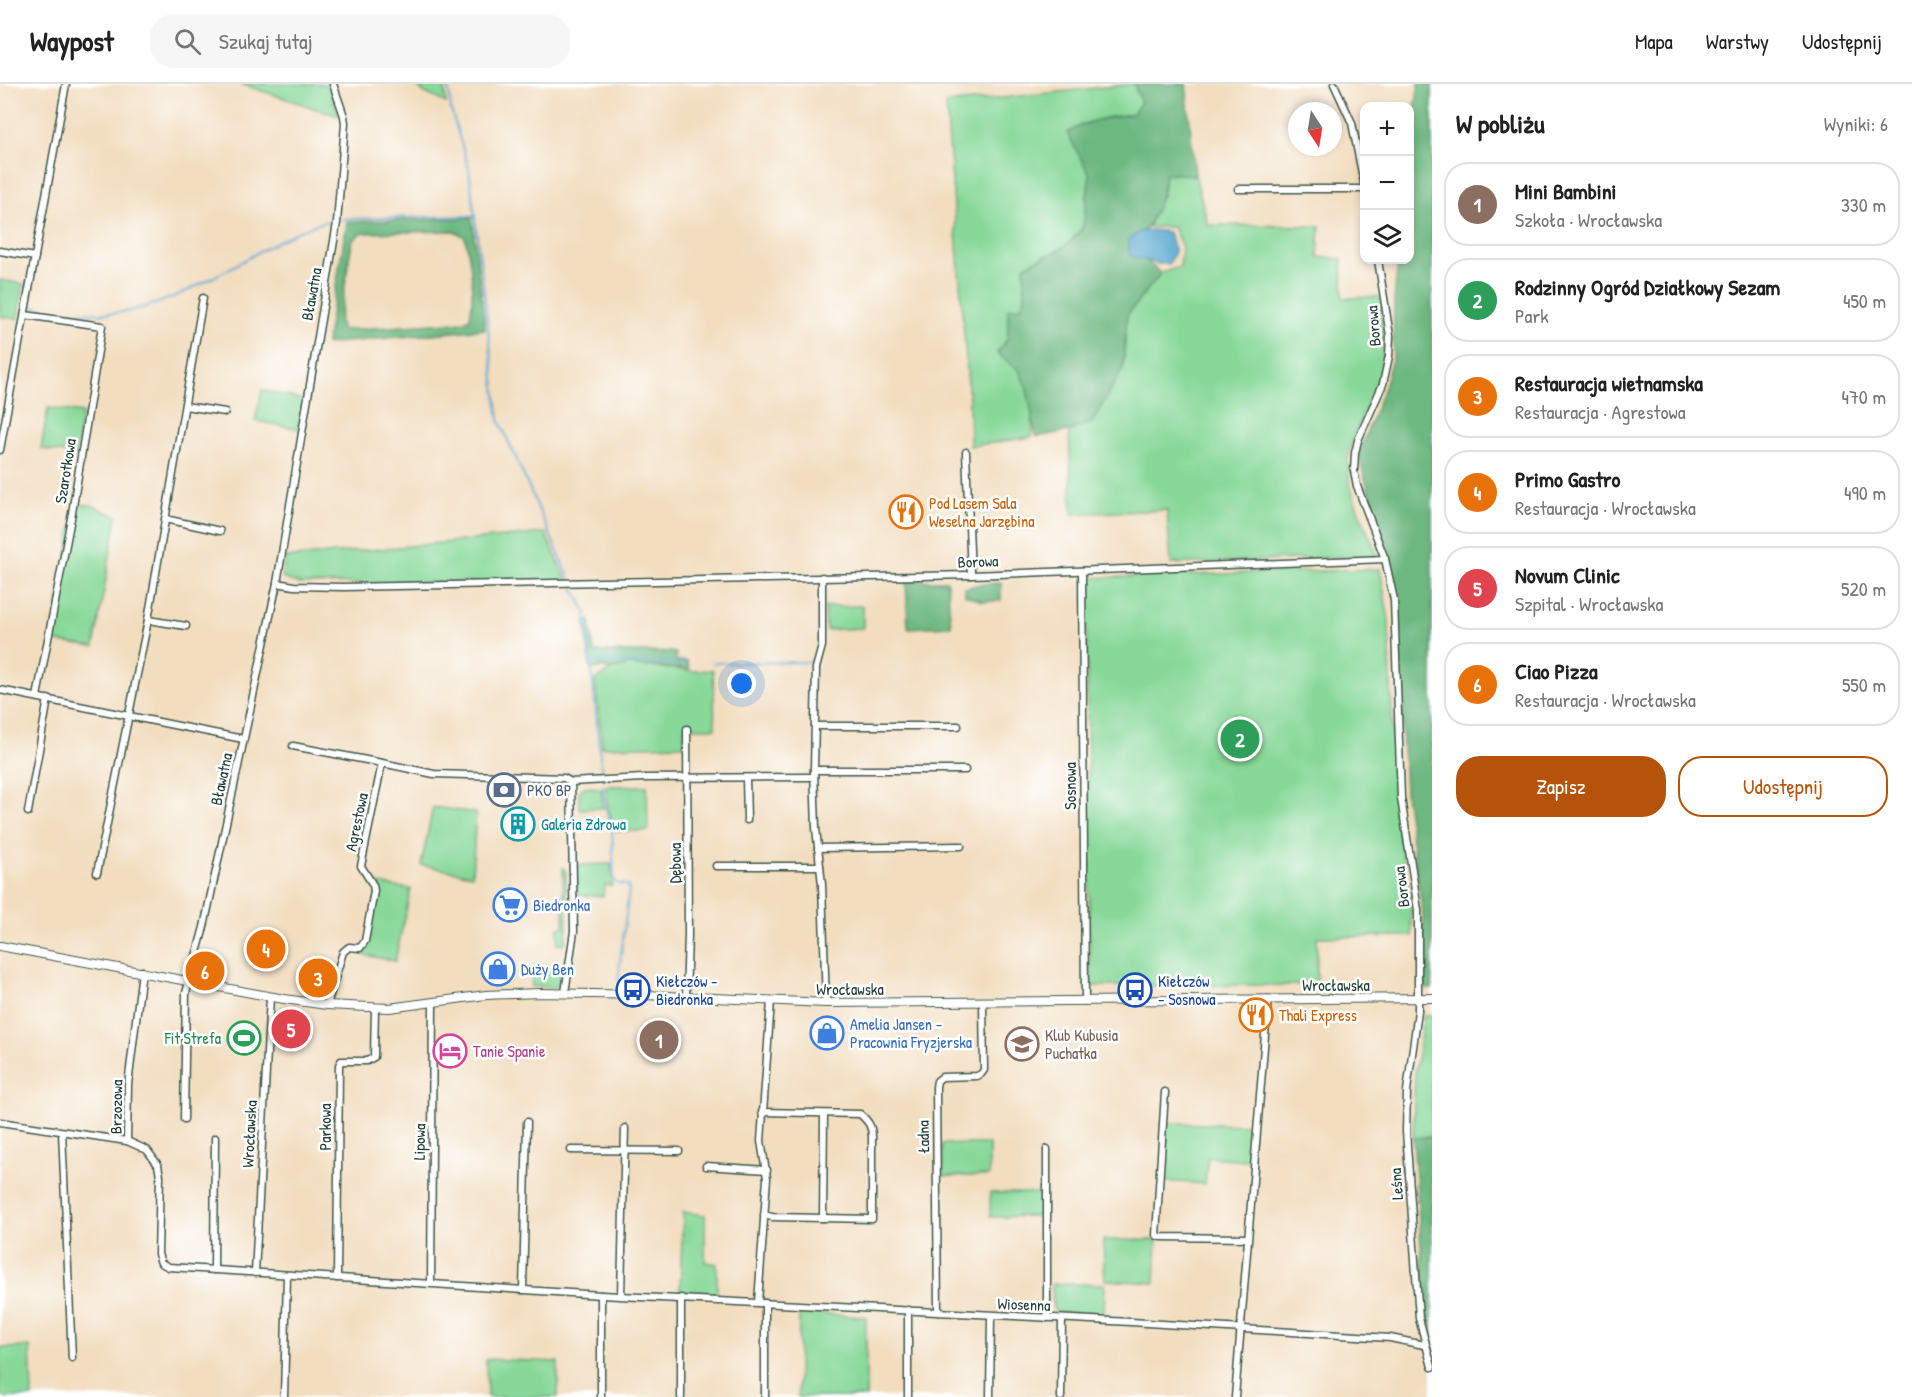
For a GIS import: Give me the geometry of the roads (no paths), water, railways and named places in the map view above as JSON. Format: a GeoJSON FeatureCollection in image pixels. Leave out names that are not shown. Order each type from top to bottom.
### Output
{"type":"FeatureCollection","features":[{"type":"Feature","properties":{"kind":"street"},"geometry":{"type":"LineString","coordinates":[[0,450],[66,84]]}},
{"type":"Feature","properties":{"kind":"street","name":"Bławatna"},"geometry":{"type":"LineString","coordinates":[[189,980],[204,927],[277,583],[337,223],[345,123],[333,84]]}},
{"type":"Feature","properties":{"kind":"street"},"geometry":{"type":"LineString","coordinates":[[1335,84],[1352,123],[1360,160]]}},
{"type":"Feature","properties":{"kind":"street"},"geometry":{"type":"LineString","coordinates":[[1238,189],[1360,189]]}},
{"type":"Feature","properties":{"kind":"street"},"geometry":{"type":"LineString","coordinates":[[0,251],[35,257]]}},
{"type":"Feature","properties":{"kind":"street","name":"Borowa"},"geometry":{"type":"LineString","coordinates":[[1379,264],[1390,336],[1389,356],[1383,384],[1358,440],[1354,465],[1357,486],[1385,559],[1395,611],[1401,798],[1418,910],[1419,998]]}},
{"type":"Feature","properties":{"kind":"street"},"geometry":{"type":"LineString","coordinates":[[97,873],[148,620],[203,298]]}},
{"type":"Feature","properties":{"kind":"street","name":"Szarotkowa"},"geometry":{"type":"LineString","coordinates":[[25,315],[102,326],[72,513],[37,697]]}},
{"type":"Feature","properties":{"kind":"street"},"geometry":{"type":"LineString","coordinates":[[184,406],[225,412]]}},
{"type":"Feature","properties":{"kind":"street"},"geometry":{"type":"LineString","coordinates":[[966,452],[971,575]]}},
{"type":"Feature","properties":{"kind":"street"},"geometry":{"type":"LineString","coordinates":[[165,519],[219,531]]}},
{"type":"Feature","properties":{"kind":"street","name":"Borowa"},"geometry":{"type":"LineString","coordinates":[[277,583],[294,586],[343,587],[571,584],[971,575],[1385,559]]}},
{"type":"Feature","properties":{"kind":"street","name":"Sosnowa"},"geometry":{"type":"LineString","coordinates":[[1082,571],[1084,1001]]}},
{"type":"Feature","properties":{"kind":"street"},"geometry":{"type":"LineString","coordinates":[[822,578],[822,646],[816,668],[814,773],[825,935],[826,1003]]}},
{"type":"Feature","properties":{"kind":"street"},"geometry":{"type":"LineString","coordinates":[[148,620],[186,626]]}},
{"type":"Feature","properties":{"kind":"street"},"geometry":{"type":"LineString","coordinates":[[0,690],[130,714],[243,739]]}},
{"type":"Feature","properties":{"kind":"street"},"geometry":{"type":"LineString","coordinates":[[28,812],[48,699]]}},
{"type":"Feature","properties":{"kind":"street"},"geometry":{"type":"LineString","coordinates":[[815,726],[958,726]]}},
{"type":"Feature","properties":{"kind":"street","name":"Dębowa"},"geometry":{"type":"LineString","coordinates":[[686,997],[687,729]]}},
{"type":"Feature","properties":{"kind":"street"},"geometry":{"type":"LineString","coordinates":[[293,746],[434,774],[564,778],[571,782],[964,770]]}},
{"type":"Feature","properties":{"kind":"street","name":"Agrestowa"},"geometry":{"type":"LineString","coordinates":[[327,1005],[345,948],[363,946],[374,891],[373,885],[361,866],[382,763]]}},
{"type":"Feature","properties":{"kind":"street"},"geometry":{"type":"LineString","coordinates":[[746,778],[747,820]]}},
{"type":"Feature","properties":{"kind":"street"},"geometry":{"type":"LineString","coordinates":[[565,993],[574,931],[571,782]]}},
{"type":"Feature","properties":{"kind":"street"},"geometry":{"type":"LineString","coordinates":[[818,848],[961,846]]}},
{"type":"Feature","properties":{"kind":"street"},"geometry":{"type":"LineString","coordinates":[[716,867],[820,866]]}},
{"type":"Feature","properties":{"kind":"street","name":"Wrocławska"},"geometry":{"type":"LineString","coordinates":[[0,946],[270,997],[327,1005],[375,1008],[486,995],[565,993],[826,1003],[1432,998]]}},
{"type":"Feature","properties":{"kind":"street","name":"Brzozowa"},"geometry":{"type":"LineString","coordinates":[[142,971],[128,1084],[127,1141],[147,1150],[158,1165],[160,1176],[158,1254],[161,1263]]}},
{"type":"Feature","properties":{"kind":"street"},"geometry":{"type":"LineString","coordinates":[[184,1119],[186,993],[189,980]]}},
{"type":"Feature","properties":{"kind":"street","name":"Wrocławska"},"geometry":{"type":"LineString","coordinates":[[255,1273],[270,997]]}},
{"type":"Feature","properties":{"kind":"street","name":"Leśna"},"geometry":{"type":"LineString","coordinates":[[1419,998],[1407,1091],[1406,1131],[1415,1246],[1416,1297],[1424,1345],[1432,1367]]}},
{"type":"Feature","properties":{"kind":"street"},"geometry":{"type":"LineString","coordinates":[[1235,1397],[1268,999]]}},
{"type":"Feature","properties":{"kind":"street"},"geometry":{"type":"LineString","coordinates":[[758,1302],[767,1170],[761,1141],[762,1112],[771,1001]]}},
{"type":"Feature","properties":{"kind":"street","name":"Lipowa"},"geometry":{"type":"LineString","coordinates":[[431,1283],[433,1002]]}},
{"type":"Feature","properties":{"kind":"street","name":"Ładna"},"geometry":{"type":"LineString","coordinates":[[938,1312],[936,1087],[942,1077],[981,1074],[984,1070],[983,1002]]}},
{"type":"Feature","properties":{"kind":"street","name":"Parkowa"},"geometry":{"type":"LineString","coordinates":[[338,1278],[339,1065],[341,1061],[367,1061],[374,1057],[375,1008]]}},
{"type":"Feature","properties":{"kind":"street"},"geometry":{"type":"LineString","coordinates":[[1165,1092],[1156,1234],[1160,1237],[1248,1238]]}},
{"type":"Feature","properties":{"kind":"street"},"geometry":{"type":"LineString","coordinates":[[762,1112],[860,1114],[872,1128],[872,1219],[764,1215]]}},
{"type":"Feature","properties":{"kind":"street"},"geometry":{"type":"LineString","coordinates":[[824,1114],[824,1218]]}},
{"type":"Feature","properties":{"kind":"street"},"geometry":{"type":"LineString","coordinates":[[0,1122],[127,1141]]}},
{"type":"Feature","properties":{"kind":"street"},"geometry":{"type":"LineString","coordinates":[[523,1290],[527,1122]]}},
{"type":"Feature","properties":{"kind":"street"},"geometry":{"type":"LineString","coordinates":[[621,1295],[625,1128]]}},
{"type":"Feature","properties":{"kind":"street"},"geometry":{"type":"LineString","coordinates":[[62,1132],[72,1358]]}},
{"type":"Feature","properties":{"kind":"street"},"geometry":{"type":"LineString","coordinates":[[214,1270],[215,1138]]}},
{"type":"Feature","properties":{"kind":"street"},"geometry":{"type":"LineString","coordinates":[[1047,1149],[1047,1318]]}},
{"type":"Feature","properties":{"kind":"street"},"geometry":{"type":"LineString","coordinates":[[571,1150],[679,1151]]}},
{"type":"Feature","properties":{"kind":"street"},"geometry":{"type":"LineString","coordinates":[[706,1166],[767,1170]]}},
{"type":"Feature","properties":{"kind":"street","name":"Wiosenna"},"geometry":{"type":"LineString","coordinates":[[161,1263],[169,1267],[601,1295],[1390,1338],[1424,1345]]}},
{"type":"Feature","properties":{"kind":"street"},"geometry":{"type":"LineString","coordinates":[[284,1397],[286,1275]]}},
{"type":"Feature","properties":{"kind":"street"},"geometry":{"type":"LineString","coordinates":[[601,1295],[601,1397]]}},
{"type":"Feature","properties":{"kind":"street"},"geometry":{"type":"LineString","coordinates":[[681,1298],[681,1397]]}},
{"type":"Feature","properties":{"kind":"street"},"geometry":{"type":"LineString","coordinates":[[765,1303],[765,1397]]}},
{"type":"Feature","properties":{"kind":"street"},"geometry":{"type":"LineString","coordinates":[[908,1310],[908,1397]]}},
{"type":"Feature","properties":{"kind":"street"},"geometry":{"type":"LineString","coordinates":[[990,1397],[991,1316]]}},
{"type":"Feature","properties":{"kind":"street"},"geometry":{"type":"LineString","coordinates":[[1061,1397],[1062,1319]]}},
{"type":"Feature","properties":{"kind":"water"},"geometry":{"type":"Polygon","coordinates":[[[1152,230],[1169,232],[1175,252],[1169,264],[1158,264],[1130,256],[1128,241],[1139,232],[1152,230]]]}},
{"type":"Feature","properties":{"kind":"waterway"},"geometry":{"type":"LineString","coordinates":[[448,84],[451,110],[469,169],[499,420],[571,582]]}},
{"type":"Feature","properties":{"kind":"waterway"},"geometry":{"type":"LineString","coordinates":[[341,219],[475,216]]}},
{"type":"Feature","properties":{"kind":"waterway"},"geometry":{"type":"LineString","coordinates":[[31,307],[103,313],[146,307],[196,287],[297,232],[333,220]]}},
{"type":"Feature","properties":{"kind":"waterway"},"geometry":{"type":"LineString","coordinates":[[573,587],[586,613],[602,776]]}},
{"type":"Feature","properties":{"kind":"waterway"},"geometry":{"type":"LineString","coordinates":[[591,662],[684,663]]}},
{"type":"Feature","properties":{"kind":"waterway"},"geometry":{"type":"LineString","coordinates":[[713,663],[813,662]]}},
{"type":"Feature","properties":{"kind":"waterway"},"geometry":{"type":"LineString","coordinates":[[603,786],[605,805],[612,828],[614,881],[627,885],[629,888],[618,980]]}},
{"type":"Feature","properties":{"kind":"place","name":"Pod Lasem Sala Weselna Jarzębina"},"geometry":{"type":"Point","coordinates":[906,512]}},
{"type":"Feature","properties":{"kind":"place","name":"Rodzinny Ogród Działkowy Sezam"},"geometry":{"type":"Point","coordinates":[1240,739]}},
{"type":"Feature","properties":{"kind":"place","name":"PKO BP"},"geometry":{"type":"Point","coordinates":[504,790]}},
{"type":"Feature","properties":{"kind":"place","name":"Galeria Zdrowa"},"geometry":{"type":"Point","coordinates":[518,824]}},
{"type":"Feature","properties":{"kind":"place","name":"Biedronka"},"geometry":{"type":"Point","coordinates":[510,905]}},
{"type":"Feature","properties":{"kind":"place","name":"Primo Gastro"},"geometry":{"type":"Point","coordinates":[266,949]}},
{"type":"Feature","properties":{"kind":"place","name":"Duży Ben"},"geometry":{"type":"Point","coordinates":[498,969]}},
{"type":"Feature","properties":{"kind":"place","name":"Ciao Pizza"},"geometry":{"type":"Point","coordinates":[205,971]}},
{"type":"Feature","properties":{"kind":"place","name":"Restauracja wietnamska"},"geometry":{"type":"Point","coordinates":[318,978]}},
{"type":"Feature","properties":{"kind":"place","name":"Kiełczów - Biedronka"},"geometry":{"type":"Point","coordinates":[633,990]}},
{"type":"Feature","properties":{"kind":"place","name":"Kiełczów - Sosnowa"},"geometry":{"type":"Point","coordinates":[1135,990]}},
{"type":"Feature","properties":{"kind":"place","name":"Thali Express"},"geometry":{"type":"Point","coordinates":[1256,1015]}},
{"type":"Feature","properties":{"kind":"place","name":"Novum Clinic"},"geometry":{"type":"Point","coordinates":[291,1029]}},
{"type":"Feature","properties":{"kind":"place","name":"Amelia Jansen - Pracownia Fryzjerska"},"geometry":{"type":"Point","coordinates":[827,1033]}},
{"type":"Feature","properties":{"kind":"place","name":"Fit Strefa"},"geometry":{"type":"Point","coordinates":[244,1038]}},
{"type":"Feature","properties":{"kind":"place","name":"Mini Bambini"},"geometry":{"type":"Point","coordinates":[659,1040]}},
{"type":"Feature","properties":{"kind":"place","name":"Klub Kubusia Puchatka"},"geometry":{"type":"Point","coordinates":[1022,1044]}},
{"type":"Feature","properties":{"kind":"place","name":"Tanie Spanie"},"geometry":{"type":"Point","coordinates":[450,1051]}}]}
